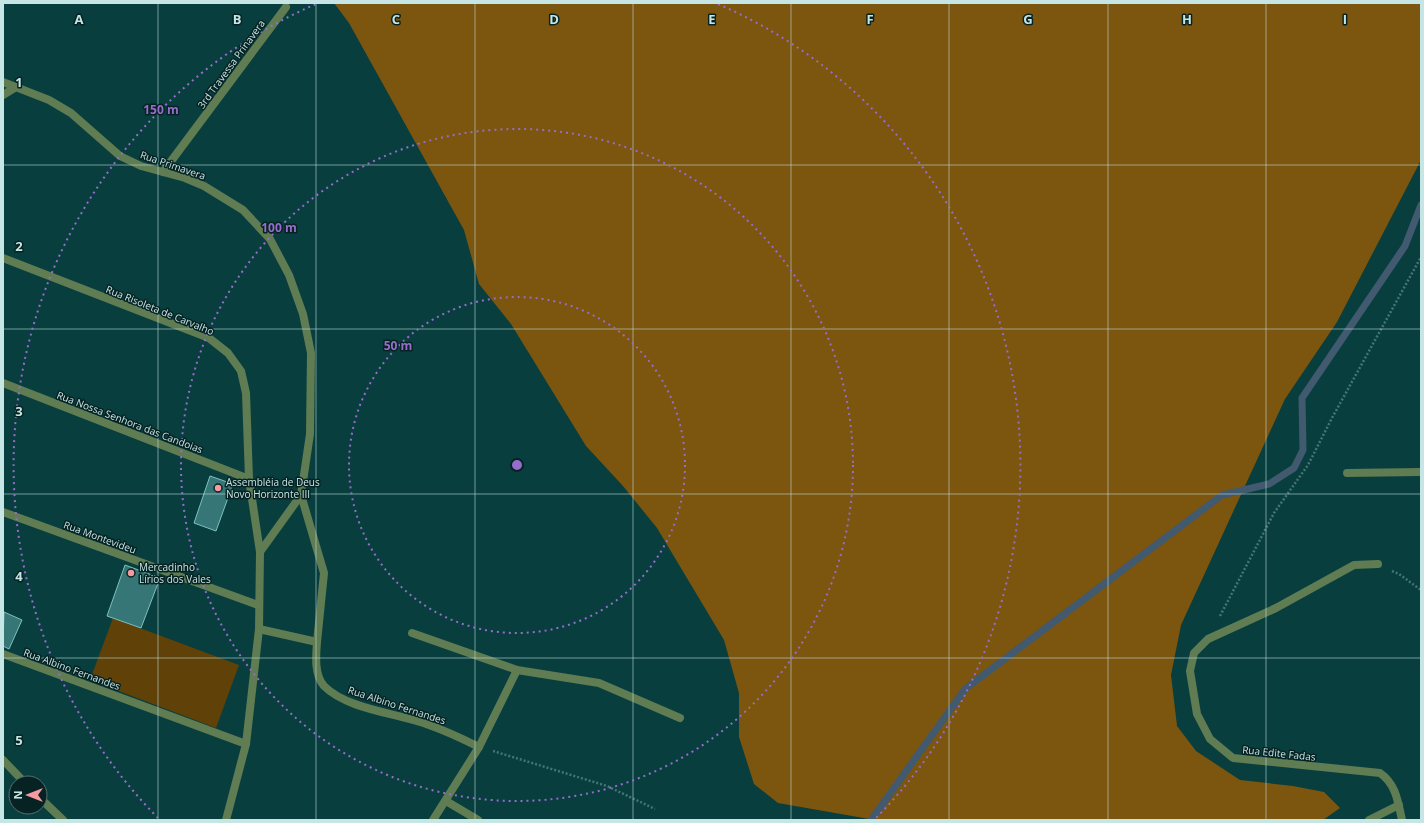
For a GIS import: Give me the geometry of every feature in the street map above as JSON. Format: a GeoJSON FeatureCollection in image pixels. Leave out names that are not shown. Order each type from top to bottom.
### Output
{"type":"FeatureCollection","features":[{"type":"Feature","properties":{"kind":"street","name":"3rd Travessa Prinavera"},"geometry":{"type":"LineString","coordinates":[[163,172],[286,6]]}},
{"type":"Feature","properties":{"kind":"street","name":"Rua Primavera"},"geometry":{"type":"LineString","coordinates":[[3,82],[49,100],[71,113],[120,156],[141,166],[185,178],[204,186],[243,210],[270,239],[290,275],[303,314],[311,353],[310,434],[301,495],[324,573],[317,642]]}},
{"type":"Feature","properties":{"kind":"street"},"geometry":{"type":"LineString","coordinates":[[3,94],[16,87]]}},
{"type":"Feature","properties":{"kind":"street","name":"Rua Risoleta de Carvalho"},"geometry":{"type":"LineString","coordinates":[[3,258],[208,338],[228,352],[241,371],[246,393],[249,478],[260,552]]}},
{"type":"Feature","properties":{"kind":"street","name":"Rua Nossa Senhora das Candoias"},"geometry":{"type":"LineString","coordinates":[[3,383],[249,478]]}},
{"type":"Feature","properties":{"kind":"street"},"geometry":{"type":"LineString","coordinates":[[1347,473],[1421,472]]}},
{"type":"Feature","properties":{"kind":"street","name":"Rua Primavera"},"geometry":{"type":"LineString","coordinates":[[260,552],[301,495]]}},
{"type":"Feature","properties":{"kind":"street","name":"Rua Montevideu"},"geometry":{"type":"LineString","coordinates":[[3,512],[258,605]]}},
{"type":"Feature","properties":{"kind":"street"},"geometry":{"type":"LineString","coordinates":[[226,820],[246,744],[259,629],[258,605],[260,552]]}},
{"type":"Feature","properties":{"kind":"street","name":"Rua Edite Fadas"},"geometry":{"type":"LineString","coordinates":[[1378,564],[1354,565],[1276,608],[1208,639],[1194,653],[1190,671],[1197,714],[1210,739],[1233,758],[1380,773],[1388,778],[1394,786],[1402,820]]}},
{"type":"Feature","properties":{"kind":"street"},"geometry":{"type":"LineString","coordinates":[[259,629],[317,642]]}},
{"type":"Feature","properties":{"kind":"street"},"geometry":{"type":"LineString","coordinates":[[412,633],[518,670],[599,683],[680,718]]}},
{"type":"Feature","properties":{"kind":"street","name":"Rua Albino Fernandes"},"geometry":{"type":"LineString","coordinates":[[317,642],[316,658],[318,671],[323,685],[337,695],[353,703],[429,725],[479,747]]}},
{"type":"Feature","properties":{"kind":"street","name":"Rua Albino Fernandes"},"geometry":{"type":"LineString","coordinates":[[3,654],[246,744]]}},
{"type":"Feature","properties":{"kind":"street"},"geometry":{"type":"LineString","coordinates":[[433,820],[479,747],[518,670]]}},
{"type":"Feature","properties":{"kind":"street"},"geometry":{"type":"LineString","coordinates":[[3,760],[17,775]]}},
{"type":"Feature","properties":{"kind":"street"},"geometry":{"type":"LineString","coordinates":[[446,801],[478,820]]}},
{"type":"Feature","properties":{"kind":"street"},"geometry":{"type":"LineString","coordinates":[[1369,820],[1399,805]]}},
{"type":"Feature","properties":{"kind":"street"},"geometry":{"type":"LineString","coordinates":[[48,806],[63,820]]}},
{"type":"Feature","properties":{"kind":"path"},"geometry":{"type":"LineString","coordinates":[[1208,639],[1274,513],[1308,465],[1332,418],[1421,257]]}},
{"type":"Feature","properties":{"kind":"path"},"geometry":{"type":"LineString","coordinates":[[1378,564],[1399,574],[1421,590]]}},
{"type":"Feature","properties":{"kind":"path"},"geometry":{"type":"LineString","coordinates":[[479,747],[607,786],[654,808]]}},
{"type":"Feature","properties":{"kind":"shaded area"},"geometry":{"type":"Polygon","coordinates":[[[334,3],[1421,3],[1421,160],[1337,322],[1285,399],[1181,625],[1171,675],[1177,726],[1196,751],[1240,780],[1293,786],[1324,792],[1340,808],[1323,820],[875,820],[778,803],[754,784],[739,737],[739,693],[724,640],[657,528],[623,486],[586,446],[511,324],[479,284],[464,230],[349,23],[334,3]]]}},
{"type":"Feature","properties":{"kind":"shaded area"},"geometry":{"type":"Polygon","coordinates":[[[113,618],[239,665],[216,728],[90,680],[113,618]]]}},
{"type":"Feature","properties":{"kind":"building"},"geometry":{"type":"Polygon","coordinates":[[[210,476],[233,484],[216,531],[194,523],[210,476]]]}},
{"type":"Feature","properties":{"kind":"building"},"geometry":{"type":"Polygon","coordinates":[[[125,565],[160,578],[141,628],[107,616],[125,565]]]}},
{"type":"Feature","properties":{"kind":"building"},"geometry":{"type":"Polygon","coordinates":[[[4,612],[22,620],[9,649],[3,646],[4,612]]]}},
{"type":"Feature","properties":{"kind":"waterway"},"geometry":{"type":"LineString","coordinates":[[871,820],[965,689],[1222,495],[1269,484],[1294,468],[1303,450],[1302,398],[1405,246],[1421,205]]}},
{"type":"Feature","properties":{"kind":"place","name":"Assembléia de Deus Novo Horizonte III"},"geometry":{"type":"Point","coordinates":[218,488]}},
{"type":"Feature","properties":{"kind":"place","name":"Mercadinho Lírios dos Vales"},"geometry":{"type":"Point","coordinates":[131,573]}}]}
